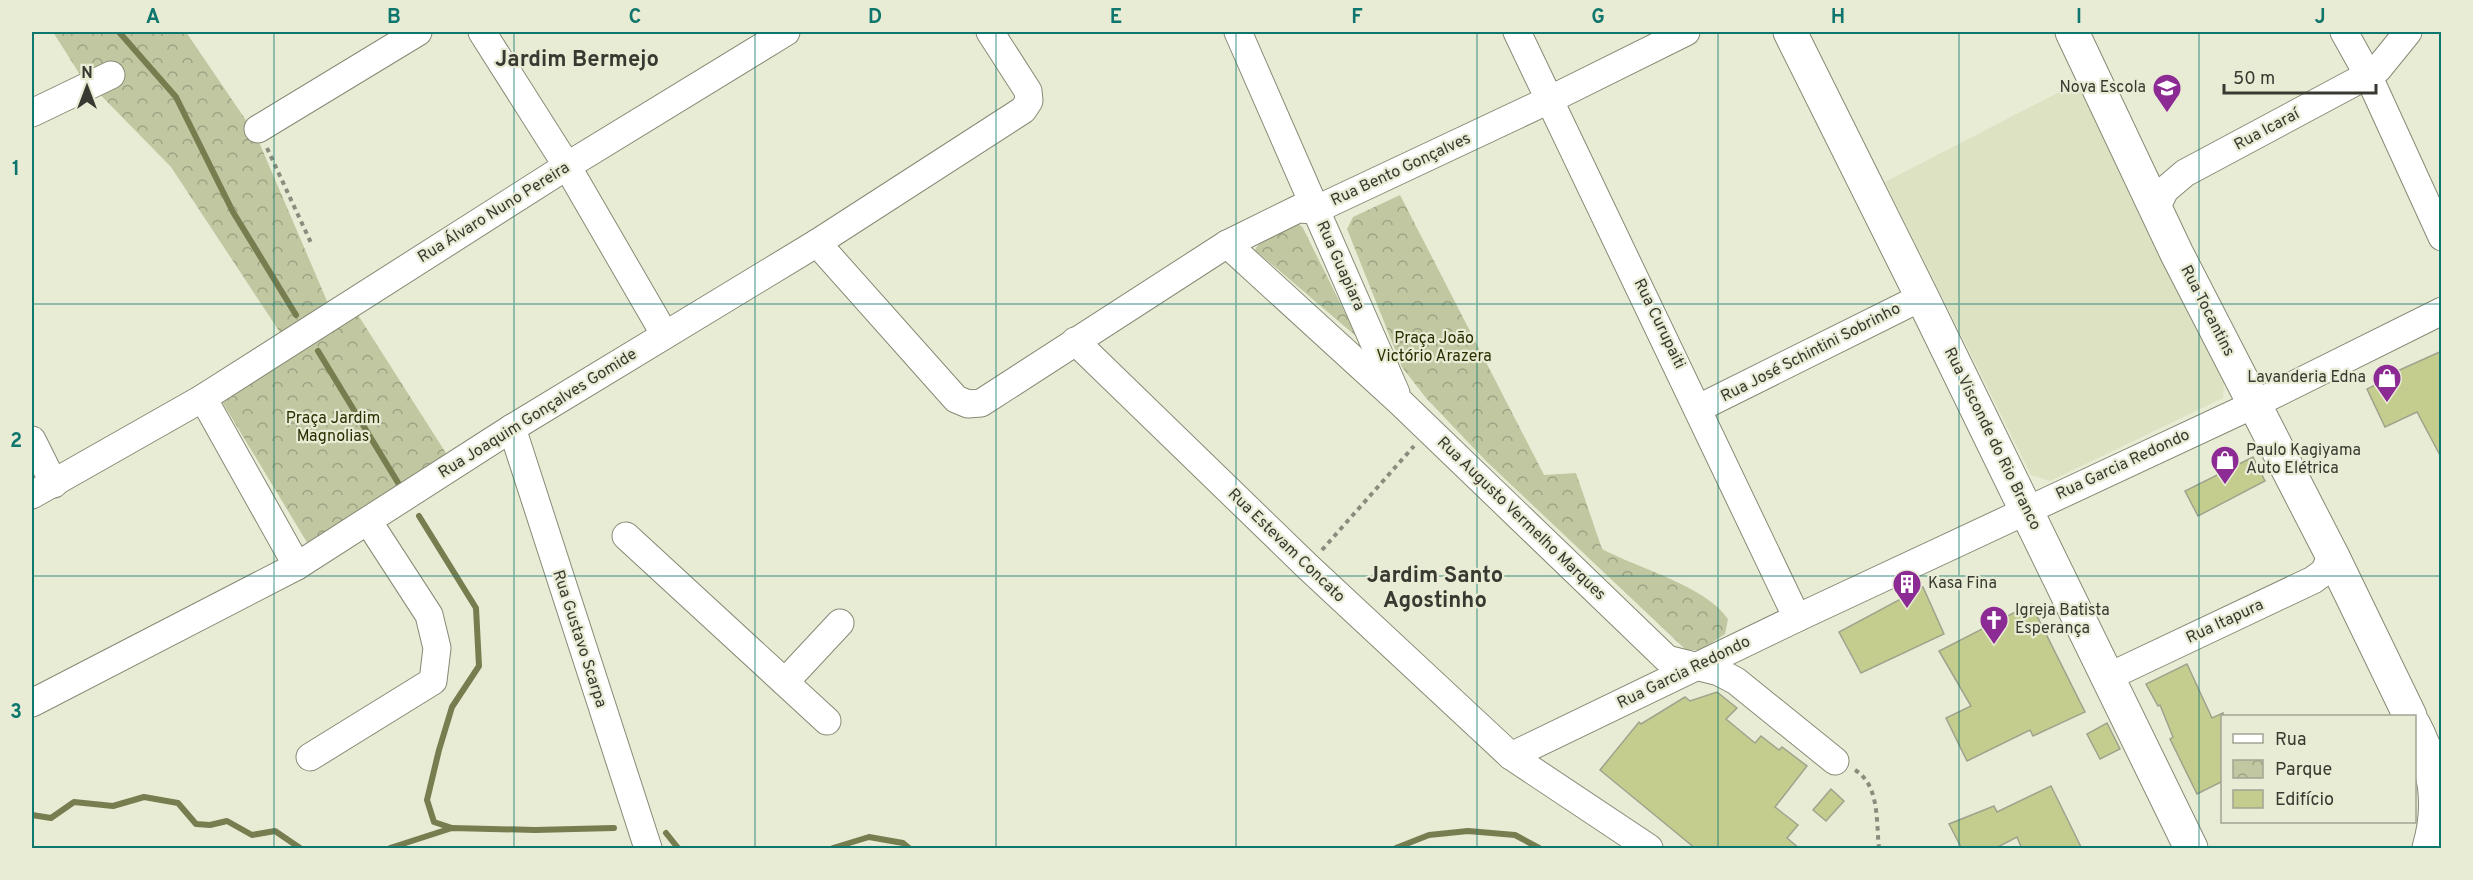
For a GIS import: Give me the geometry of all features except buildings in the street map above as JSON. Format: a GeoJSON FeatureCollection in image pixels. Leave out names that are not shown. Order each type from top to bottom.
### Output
{"type":"FeatureCollection","features":[{"type":"Feature","properties":{"kind":"main road","name":"Rua Visconde do Rio Branco"},"geometry":{"type":"LineString","coordinates":[[1790,32],[2191,849]]}},
{"type":"Feature","properties":{"kind":"main road","name":"Rua Tocantins"},"geometry":{"type":"LineString","coordinates":[[2072,32],[2156,208],[2332,555],[2409,715]]}},
{"type":"Feature","properties":{"kind":"main road"},"geometry":{"type":"LineString","coordinates":[[2416,728],[2436,791],[2436,815],[2429,849]]}},
{"type":"Feature","properties":{"kind":"street"},"geometry":{"type":"LineString","coordinates":[[258,129],[418,32]]}},
{"type":"Feature","properties":{"kind":"street"},"geometry":{"type":"LineString","coordinates":[[482,32],[567,166],[666,335]]}},
{"type":"Feature","properties":{"kind":"street","name":"Rua Álvaro Nuno Pereira"},"geometry":{"type":"LineString","coordinates":[[43,489],[203,398],[567,166],[786,32]]}},
{"type":"Feature","properties":{"kind":"street","name":"Rua Joaquim Gonçalves Gomide"},"geometry":{"type":"LineString","coordinates":[[32,703],[297,566],[512,428],[818,243],[1023,110],[1029,101],[1028,91],[990,32]]}},
{"type":"Feature","properties":{"kind":"street","name":"Rua Guapiara"},"geometry":{"type":"LineString","coordinates":[[1238,32],[1400,402]]}},
{"type":"Feature","properties":{"kind":"street","name":"Rua Curupaiti"},"geometry":{"type":"LineString","coordinates":[[1517,32],[1699,408],[1797,618]]}},
{"type":"Feature","properties":{"kind":"street","name":"Rua Bento Gonçalves"},"geometry":{"type":"LineString","coordinates":[[818,243],[956,399],[968,404],[981,403],[1227,244],[1298,209],[1315,210],[1551,99],[1686,32]]}},
{"type":"Feature","properties":{"kind":"street"},"geometry":{"type":"LineString","coordinates":[[2344,32],[2368,75],[2442,237]]}},
{"type":"Feature","properties":{"kind":"street","name":"Rua Icaraí"},"geometry":{"type":"LineString","coordinates":[[2156,208],[2165,190],[2185,174],[2378,69],[2408,32]]}},
{"type":"Feature","properties":{"kind":"street"},"geometry":{"type":"LineString","coordinates":[[32,112],[111,75]]}},
{"type":"Feature","properties":{"kind":"street","name":"Rua Augusto Vermelho Marques"},"geometry":{"type":"LineString","coordinates":[[1227,244],[1400,402],[1667,659],[1719,672],[1736,681],[1835,761]]}},
{"type":"Feature","properties":{"kind":"street","name":"Rua José Schintini Sobrinho"},"geometry":{"type":"LineString","coordinates":[[1699,408],[1922,297]]}},
{"type":"Feature","properties":{"kind":"street","name":"Rua Garcia Redondo"},"geometry":{"type":"LineString","coordinates":[[1511,756],[1797,618],[2255,404],[2442,311]]}},
{"type":"Feature","properties":{"kind":"street","name":"Rua Estevam Concato"},"geometry":{"type":"LineString","coordinates":[[1075,341],[1307,566],[1511,756],[1649,849]]}},
{"type":"Feature","properties":{"kind":"street"},"geometry":{"type":"LineString","coordinates":[[203,398],[297,566]]}},
{"type":"Feature","properties":{"kind":"street","name":"Rua Gustavo Scarpa"},"geometry":{"type":"LineString","coordinates":[[512,428],[648,849]]}},
{"type":"Feature","properties":{"kind":"street"},"geometry":{"type":"LineString","coordinates":[[32,440],[43,489]]}},
{"type":"Feature","properties":{"kind":"street"},"geometry":{"type":"LineString","coordinates":[[310,757],[433,681],[438,648],[429,615],[368,521]]}},
{"type":"Feature","properties":{"kind":"street"},"geometry":{"type":"LineString","coordinates":[[626,536],[827,721]]}},
{"type":"Feature","properties":{"kind":"street","name":"Rua Itapura"},"geometry":{"type":"LineString","coordinates":[[2108,677],[2313,580],[2324,572],[2332,555]]}},
{"type":"Feature","properties":{"kind":"street"},"geometry":{"type":"LineString","coordinates":[[785,682],[840,623]]}},
{"type":"Feature","properties":{"kind":"path"},"geometry":{"type":"LineString","coordinates":[[258,129],[312,245]]}},
{"type":"Feature","properties":{"kind":"path"},"geometry":{"type":"LineString","coordinates":[[1307,566],[1428,430]]}},
{"type":"Feature","properties":{"kind":"path"},"geometry":{"type":"LineString","coordinates":[[1835,761],[1857,771],[1867,781],[1875,801],[1879,849]]}},
{"type":"Feature","properties":{"kind":"shaded area"},"geometry":{"type":"Polygon","coordinates":[[[2073,85],[2087,93],[2224,380],[2223,398],[2050,481],[2031,475],[1885,182],[2073,85]]]}},
{"type":"Feature","properties":{"kind":"green space"},"geometry":{"type":"Polygon","coordinates":[[[53,32],[186,32],[256,135],[330,308],[285,340],[171,167],[79,73],[53,32]]]}},
{"type":"Feature","properties":{"kind":"green space","name":"Praça João Victório Arazera"},"geometry":{"type":"Polygon","coordinates":[[[1400,195],[1544,475],[1576,473],[1602,549],[1688,587],[1704,597],[1718,607],[1728,619],[1725,634],[1701,650],[1686,650],[1486,461],[1426,398],[1402,367],[1347,229],[1353,217],[1400,195]]]}},
{"type":"Feature","properties":{"kind":"green space"},"geometry":{"type":"Polygon","coordinates":[[[1299,224],[1357,337],[1255,250],[1268,237],[1299,224]]]}},
{"type":"Feature","properties":{"kind":"green space","name":"Praça Jardim Magnolias"},"geometry":{"type":"Polygon","coordinates":[[[358,315],[451,461],[308,544],[221,400],[358,315]]]}},
{"type":"Feature","properties":{"kind":"waterway"},"geometry":{"type":"LineString","coordinates":[[119,32],[176,97],[233,212],[296,315]]}},
{"type":"Feature","properties":{"kind":"waterway"},"geometry":{"type":"LineString","coordinates":[[318,351],[400,486]]}},
{"type":"Feature","properties":{"kind":"waterway"},"geometry":{"type":"LineString","coordinates":[[419,516],[476,608],[479,666],[452,707],[427,800],[434,822],[452,828]]}},
{"type":"Feature","properties":{"kind":"waterway"},"geometry":{"type":"LineString","coordinates":[[32,815],[51,818],[74,802],[113,806],[144,797],[178,803],[196,824],[210,825],[227,821],[252,835],[275,831],[300,848]]}},
{"type":"Feature","properties":{"kind":"waterway"},"geometry":{"type":"LineString","coordinates":[[390,848],[452,828],[535,830],[614,828]]}},
{"type":"Feature","properties":{"kind":"waterway"},"geometry":{"type":"LineString","coordinates":[[1396,848],[1429,835],[1468,831],[1515,835],[1539,848]]}},
{"type":"Feature","properties":{"kind":"waterway"},"geometry":{"type":"LineString","coordinates":[[666,833],[678,848]]}},
{"type":"Feature","properties":{"kind":"waterway"},"geometry":{"type":"LineString","coordinates":[[833,848],[869,837],[903,843],[909,848]]}},
{"type":"Feature","properties":{"kind":"place","name":"Nova Escola"},"geometry":{"type":"Point","coordinates":[2167,114]}},
{"type":"Feature","properties":{"kind":"place","name":"Lavanderia Edna"},"geometry":{"type":"Point","coordinates":[2387,404]}},
{"type":"Feature","properties":{"kind":"place","name":"Paulo Kagiyama Auto Elétrica"},"geometry":{"type":"Point","coordinates":[2225,486]}},
{"type":"Feature","properties":{"kind":"place","name":"Kasa Fina"},"geometry":{"type":"Point","coordinates":[1907,610]}},
{"type":"Feature","properties":{"kind":"place","name":"Igreja Batista Esperança"},"geometry":{"type":"Point","coordinates":[1994,646]}},
{"type":"Feature","properties":{"kind":"district","name":"Jardim Bermejo"},"geometry":{"type":"Point","coordinates":[577,60]}},
{"type":"Feature","properties":{"kind":"district","name":"Jardim Santo Agostinho"},"geometry":{"type":"Point","coordinates":[1435,588]}}]}
